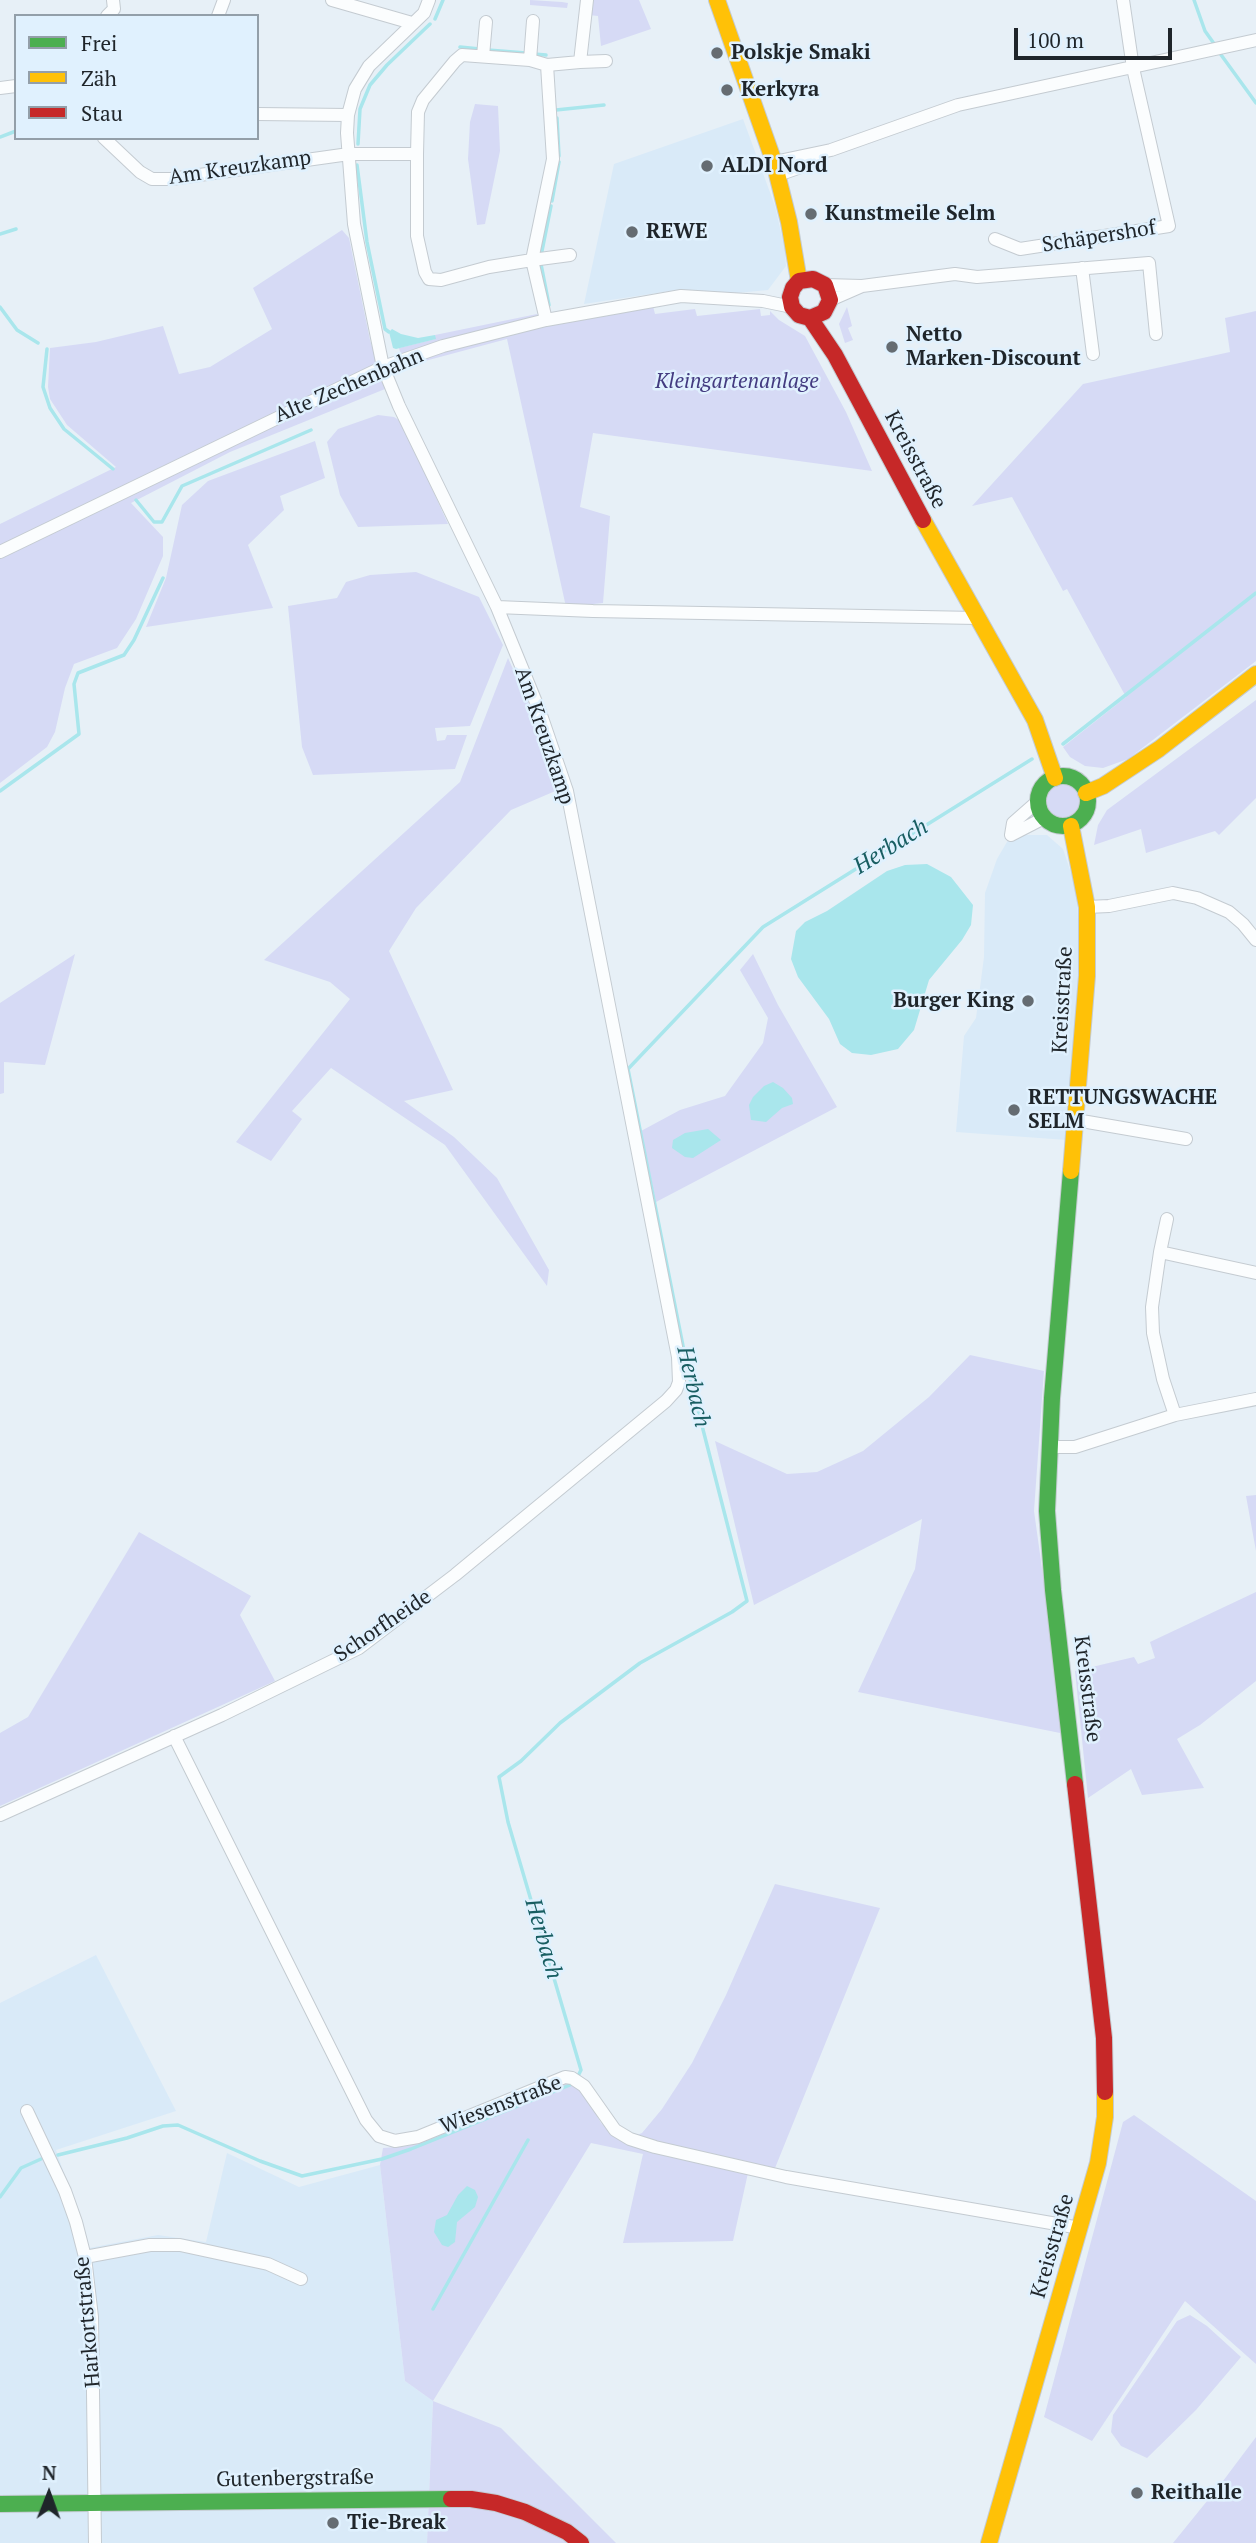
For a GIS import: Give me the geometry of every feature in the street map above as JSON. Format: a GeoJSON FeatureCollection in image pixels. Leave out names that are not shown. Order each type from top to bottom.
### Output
{"type":"FeatureCollection","features":[{"type":"Feature","properties":{"kind":"main road","name":"Kreisstraße"},"geometry":{"type":"LineString","coordinates":[[717,0],[781,167]]}},
{"type":"Feature","properties":{"kind":"main road","name":"Kreisstraße"},"geometry":{"type":"LineString","coordinates":[[728,0],[781,167],[810,297],[831,349],[1035,720],[1055,778]]}},
{"type":"Feature","properties":{"kind":"main road"},"geometry":{"type":"LineString","coordinates":[[1086,793],[1103,786],[1159,749],[1256,674]]}},
{"type":"Feature","properties":{"kind":"main road"},"geometry":{"type":"LineString","coordinates":[[1055,778],[1073,779],[1086,793],[1086,812],[1083,818],[1071,826],[1052,824],[1044,818],[1038,802],[1041,787],[1055,778]]}},
{"type":"Feature","properties":{"kind":"main road","name":"Kreisstraße"},"geometry":{"type":"LineString","coordinates":[[989,2543],[1098,2162],[1106,2090],[1104,2038],[1046,1511],[1048,1447],[1087,976],[1087,907],[1071,826]]}},
{"type":"Feature","properties":{"kind":"main road","name":"Gutenbergstraße"},"geometry":{"type":"LineString","coordinates":[[0,2504],[471,2499],[525,2512],[547,2521],[581,2543]]}},
{"type":"Feature","properties":{"kind":"street"},"geometry":{"type":"LineString","coordinates":[[332,0],[412,23]]}},
{"type":"Feature","properties":{"kind":"street","name":"Am Kreuzkamp"},"geometry":{"type":"LineString","coordinates":[[429,0],[424,13],[369,66],[355,89],[348,115],[354,224],[383,367],[497,607],[540,712],[567,792],[678,1357],[679,1382]]}},
{"type":"Feature","properties":{"kind":"street"},"geometry":{"type":"LineString","coordinates":[[580,62],[587,0]]}},
{"type":"Feature","properties":{"kind":"street"},"geometry":{"type":"LineString","coordinates":[[1123,0],[1133,68]]}},
{"type":"Feature","properties":{"kind":"street"},"geometry":{"type":"LineString","coordinates":[[530,60],[533,21]]}},
{"type":"Feature","properties":{"kind":"street"},"geometry":{"type":"LineString","coordinates":[[483,56],[486,22]]}},
{"type":"Feature","properties":{"kind":"street"},"geometry":{"type":"LineString","coordinates":[[781,167],[958,105],[1256,40]]}},
{"type":"Feature","properties":{"kind":"street"},"geometry":{"type":"LineString","coordinates":[[570,255],[489,268],[441,280],[429,279],[417,236],[418,112],[423,100],[462,55],[530,60],[547,65],[606,61]]}},
{"type":"Feature","properties":{"kind":"street"},"geometry":{"type":"LineString","coordinates":[[545,320],[532,260],[553,159],[547,65]]}},
{"type":"Feature","properties":{"kind":"street","name":"Schäpershof"},"geometry":{"type":"LineString","coordinates":[[995,239],[1020,249],[1169,226],[1133,68]]}},
{"type":"Feature","properties":{"kind":"street"},"geometry":{"type":"LineString","coordinates":[[259,114],[348,115]]}},
{"type":"Feature","properties":{"kind":"street","name":"Am Kreuzkamp"},"geometry":{"type":"LineString","coordinates":[[106,140],[140,172],[152,179],[170,179],[349,154]]}},
{"type":"Feature","properties":{"kind":"street"},"geometry":{"type":"LineString","coordinates":[[349,154],[417,154]]}},
{"type":"Feature","properties":{"kind":"street","name":"Alte Zechenbahn"},"geometry":{"type":"LineString","coordinates":[[0,552],[383,367],[443,346],[545,320],[681,296],[763,301],[810,297],[862,286],[955,274],[977,277],[1149,263],[1156,334]]}},
{"type":"Feature","properties":{"kind":"street"},"geometry":{"type":"LineString","coordinates":[[1082,268],[1093,354]]}},
{"type":"Feature","properties":{"kind":"street"},"geometry":{"type":"LineString","coordinates":[[497,607],[977,618]]}},
{"type":"Feature","properties":{"kind":"street"},"geometry":{"type":"LineString","coordinates":[[1038,802],[1013,823],[1011,835],[1044,818]]}},
{"type":"Feature","properties":{"kind":"street"},"geometry":{"type":"LineString","coordinates":[[1087,907],[1109,906],[1173,893],[1197,898],[1229,912],[1256,938]]}},
{"type":"Feature","properties":{"kind":"street"},"geometry":{"type":"LineString","coordinates":[[1076,1120],[1186,1139]]}},
{"type":"Feature","properties":{"kind":"street"},"geometry":{"type":"LineString","coordinates":[[1167,1219],[1152,1307],[1153,1334],[1163,1379],[1175,1415]]}},
{"type":"Feature","properties":{"kind":"street"},"geometry":{"type":"LineString","coordinates":[[1160,1252],[1256,1273]]}},
{"type":"Feature","properties":{"kind":"street","name":"Schorfheide"},"geometry":{"type":"LineString","coordinates":[[0,1815],[359,1648],[455,1575],[666,1401],[679,1382]]}},
{"type":"Feature","properties":{"kind":"street"},"geometry":{"type":"LineString","coordinates":[[1048,1447],[1075,1447],[1175,1415],[1256,1399]]}},
{"type":"Feature","properties":{"kind":"street","name":"Wiesenstraße"},"geometry":{"type":"LineString","coordinates":[[174,1736],[366,2120],[379,2136],[395,2141],[418,2137],[565,2077],[584,2086],[614,2130],[630,2139],[655,2147],[786,2177],[1080,2228]]}},
{"type":"Feature","properties":{"kind":"street","name":"Harkortstraße"},"geometry":{"type":"LineString","coordinates":[[27,2111],[50,2157],[76,2222],[85,2257],[92,2317],[95,2543]]}},
{"type":"Feature","properties":{"kind":"street"},"geometry":{"type":"LineString","coordinates":[[85,2257],[150,2245],[180,2245],[268,2264],[302,2279]]}},
{"type":"Feature","properties":{"kind":"shaded area"},"geometry":{"type":"Polygon","coordinates":[[[743,119],[775,206],[785,250],[786,266],[768,290],[737,293],[677,290],[584,304],[614,164],[743,119]]]}},
{"type":"Feature","properties":{"kind":"shaded area"},"geometry":{"type":"Polygon","coordinates":[[[392,329],[418,338],[435,335],[436,339],[396,349],[393,348],[389,332],[392,329]]]}},
{"type":"Feature","properties":{"kind":"shaded area"},"geometry":{"type":"Polygon","coordinates":[[[1011,835],[1047,835],[1063,849],[1077,891],[1080,980],[1067,1140],[956,1132],[964,1036],[976,1018],[984,957],[985,893],[997,859],[1011,835]]]}},
{"type":"Feature","properties":{"kind":"shaded area"},"geometry":{"type":"Polygon","coordinates":[[[927,864],[951,877],[973,905],[971,925],[929,980],[914,1030],[898,1049],[871,1055],[852,1053],[840,1044],[829,1019],[798,977],[791,959],[796,931],[805,922],[827,911],[887,871],[905,865],[927,864]]]}},
{"type":"Feature","properties":{"kind":"shaded area"},"geometry":{"type":"Polygon","coordinates":[[[773,1082],[783,1088],[792,1098],[793,1104],[782,1108],[766,1122],[751,1120],[749,1105],[753,1097],[764,1086],[773,1082]]]}},
{"type":"Feature","properties":{"kind":"shaded area"},"geometry":{"type":"Polygon","coordinates":[[[708,1129],[721,1140],[693,1158],[685,1157],[672,1148],[673,1140],[685,1133],[708,1129]]]}},
{"type":"Feature","properties":{"kind":"shaded area"},"geometry":{"type":"Polygon","coordinates":[[[96,1955],[176,2111],[56,2150],[89,2248],[158,2235],[206,2242],[227,2153],[299,2187],[380,2165],[405,2381],[433,2401],[427,2543],[0,2543],[0,2003],[96,1955]]]}},
{"type":"Feature","properties":{"kind":"shaded area"},"geometry":{"type":"Polygon","coordinates":[[[467,2186],[475,2190],[478,2197],[475,2207],[457,2222],[455,2242],[448,2247],[442,2245],[434,2232],[436,2220],[447,2215],[458,2195],[467,2186]]]}},
{"type":"Feature","properties":{"kind":"green space"},"geometry":{"type":"Polygon","coordinates":[[[530,0],[568,3],[567,8],[530,5],[530,0]]]}},
{"type":"Feature","properties":{"kind":"green space"},"geometry":{"type":"Polygon","coordinates":[[[590,0],[639,0],[651,29],[601,46],[598,16],[589,15],[590,0]]]}},
{"type":"Feature","properties":{"kind":"green space"},"geometry":{"type":"Polygon","coordinates":[[[475,104],[498,106],[500,151],[485,224],[477,225],[468,159],[470,122],[475,104]]]}},
{"type":"Feature","properties":{"kind":"green space"},"geometry":{"type":"Polygon","coordinates":[[[342,230],[349,238],[370,340],[385,389],[230,452],[131,503],[163,537],[163,556],[136,619],[117,648],[74,664],[65,688],[55,732],[47,747],[0,783],[0,524],[116,467],[67,425],[50,399],[50,348],[96,342],[163,326],[179,374],[210,367],[272,329],[253,288],[342,230]]]}},
{"type":"Feature","properties":{"kind":"green space","name":"Kleingartenanlage"},"geometry":{"type":"Polygon","coordinates":[[[653,306],[655,314],[695,309],[697,316],[760,309],[761,316],[770,315],[770,311],[805,336],[846,412],[872,471],[593,433],[580,507],[610,516],[603,603],[566,607],[507,339],[410,365],[394,373],[402,364],[473,342],[549,324],[653,306]]]}},
{"type":"Feature","properties":{"kind":"green space"},"geometry":{"type":"Polygon","coordinates":[[[847,307],[852,326],[848,328],[853,340],[845,343],[839,324],[847,307]]]}},
{"type":"Feature","properties":{"kind":"green space"},"geometry":{"type":"Polygon","coordinates":[[[1256,311],[1256,661],[1128,759],[1103,768],[1085,766],[1070,757],[1063,747],[1126,697],[1067,589],[1063,591],[1012,497],[972,506],[1083,384],[1230,352],[1225,318],[1256,311]]]}},
{"type":"Feature","properties":{"kind":"green space"},"geometry":{"type":"Polygon","coordinates":[[[537,314],[538,318],[401,355],[399,348],[435,339],[435,335],[537,314]]]}},
{"type":"Feature","properties":{"kind":"green space"},"geometry":{"type":"Polygon","coordinates":[[[378,415],[394,417],[402,422],[448,524],[358,527],[340,495],[327,442],[338,429],[378,415]]]}},
{"type":"Feature","properties":{"kind":"green space"},"geometry":{"type":"Polygon","coordinates":[[[315,441],[325,478],[280,496],[284,510],[248,545],[273,608],[146,627],[166,578],[182,505],[208,481],[315,441]]]}},
{"type":"Feature","properties":{"kind":"green space"},"geometry":{"type":"Polygon","coordinates":[[[416,572],[479,597],[503,645],[470,726],[435,728],[437,741],[445,740],[447,735],[467,735],[455,769],[313,775],[302,747],[288,606],[337,598],[346,582],[370,575],[416,572]]]}},
{"type":"Feature","properties":{"kind":"green space"},"geometry":{"type":"Polygon","coordinates":[[[508,658],[533,713],[560,789],[511,810],[416,908],[389,951],[453,1090],[404,1101],[454,1137],[497,1178],[549,1270],[547,1286],[445,1145],[331,1068],[292,1111],[302,1119],[271,1161],[236,1142],[350,999],[330,982],[264,960],[460,782],[508,658]]]}},
{"type":"Feature","properties":{"kind":"green space"},"geometry":{"type":"Polygon","coordinates":[[[1256,700],[1256,798],[1219,835],[1215,831],[1146,853],[1141,829],[1094,845],[1098,825],[1107,810],[1256,700]]]}},
{"type":"Feature","properties":{"kind":"green space"},"geometry":{"type":"Polygon","coordinates":[[[1064,782],[1078,787],[1083,801],[1078,815],[1064,820],[1050,815],[1045,801],[1050,787],[1064,782]]]}},
{"type":"Feature","properties":{"kind":"green space"},"geometry":{"type":"Polygon","coordinates":[[[75,954],[45,1065],[4,1062],[4,1093],[0,1094],[0,1003],[75,954]]]}},
{"type":"Feature","properties":{"kind":"green space"},"geometry":{"type":"Polygon","coordinates":[[[753,954],[778,1005],[837,1107],[656,1202],[641,1131],[680,1110],[725,1096],[763,1043],[768,1018],[740,970],[753,954]]]}},
{"type":"Feature","properties":{"kind":"green space"},"geometry":{"type":"Polygon","coordinates":[[[970,1355],[1044,1371],[1034,1511],[1065,1734],[858,1692],[915,1569],[922,1519],[754,1605],[715,1441],[787,1474],[817,1472],[863,1451],[929,1397],[970,1355]]]}},
{"type":"Feature","properties":{"kind":"green space"},"geometry":{"type":"Polygon","coordinates":[[[1256,1495],[1256,1551],[1246,1496],[1256,1495]]]}},
{"type":"Feature","properties":{"kind":"green space"},"geometry":{"type":"Polygon","coordinates":[[[139,1532],[251,1596],[240,1615],[275,1681],[0,1806],[0,1733],[28,1717],[139,1532]]]}},
{"type":"Feature","properties":{"kind":"green space"},"geometry":{"type":"Polygon","coordinates":[[[1256,1592],[1256,1681],[1200,1725],[1177,1739],[1204,1788],[1142,1795],[1131,1769],[1088,1798],[1075,1671],[1134,1657],[1138,1664],[1155,1658],[1150,1642],[1256,1592]]]}},
{"type":"Feature","properties":{"kind":"green space"},"geometry":{"type":"Polygon","coordinates":[[[775,1884],[880,1908],[771,2178],[748,2173],[733,2241],[623,2243],[643,2154],[591,2143],[433,2401],[405,2381],[380,2165],[383,2148],[408,2146],[558,2082],[568,2081],[582,2089],[601,2123],[613,2133],[635,2136],[642,2133],[662,2109],[692,2063],[726,1995],[775,1884]]]}},
{"type":"Feature","properties":{"kind":"green space"},"geometry":{"type":"Polygon","coordinates":[[[1134,2115],[1256,2201],[1256,2364],[1185,2301],[1092,2441],[1044,2417],[1123,2122],[1134,2115]]]}},
{"type":"Feature","properties":{"kind":"green space"},"geometry":{"type":"Polygon","coordinates":[[[1190,2315],[1207,2326],[1241,2357],[1196,2410],[1147,2458],[1121,2446],[1111,2432],[1113,2415],[1177,2321],[1190,2315]]]}},
{"type":"Feature","properties":{"kind":"green space"},"geometry":{"type":"Polygon","coordinates":[[[433,2401],[501,2428],[616,2543],[427,2543],[433,2401]]]}},
{"type":"Feature","properties":{"kind":"green space"},"geometry":{"type":"Polygon","coordinates":[[[1256,2437],[1256,2543],[1173,2543],[1220,2485],[1256,2437]]]}},
{"type":"Feature","properties":{"kind":"waterway"},"geometry":{"type":"LineString","coordinates":[[435,19],[443,0]]}},
{"type":"Feature","properties":{"kind":"waterway"},"geometry":{"type":"LineString","coordinates":[[1194,0],[1205,31],[1215,45]]}},
{"type":"Feature","properties":{"kind":"waterway"},"geometry":{"type":"LineString","coordinates":[[358,144],[360,109],[370,85],[430,24]]}},
{"type":"Feature","properties":{"kind":"waterway"},"geometry":{"type":"LineString","coordinates":[[460,47],[480,49]]}},
{"type":"Feature","properties":{"kind":"waterway"},"geometry":{"type":"LineString","coordinates":[[488,50],[526,53]]}},
{"type":"Feature","properties":{"kind":"waterway"},"geometry":{"type":"LineString","coordinates":[[1219,52],[1256,103]]}},
{"type":"Feature","properties":{"kind":"waterway"},"geometry":{"type":"LineString","coordinates":[[534,54],[546,55]]}},
{"type":"Feature","properties":{"kind":"waterway"},"geometry":{"type":"LineString","coordinates":[[556,110],[604,105]]}},
{"type":"Feature","properties":{"kind":"waterway"},"geometry":{"type":"LineString","coordinates":[[557,118],[559,156]]}},
{"type":"Feature","properties":{"kind":"waterway"},"geometry":{"type":"LineString","coordinates":[[0,137],[14,132]]}},
{"type":"Feature","properties":{"kind":"waterway"},"geometry":{"type":"LineString","coordinates":[[552,201],[559,162]]}},
{"type":"Feature","properties":{"kind":"waterway"},"geometry":{"type":"LineString","coordinates":[[357,165],[367,242],[385,329],[389,332]]}},
{"type":"Feature","properties":{"kind":"waterway"},"geometry":{"type":"LineString","coordinates":[[541,256],[551,206]]}},
{"type":"Feature","properties":{"kind":"waterway"},"geometry":{"type":"LineString","coordinates":[[0,234],[16,229]]}},
{"type":"Feature","properties":{"kind":"waterway"},"geometry":{"type":"LineString","coordinates":[[541,264],[549,305]]}},
{"type":"Feature","properties":{"kind":"waterway"},"geometry":{"type":"LineString","coordinates":[[0,307],[17,330],[38,343]]}},
{"type":"Feature","properties":{"kind":"waterway"},"geometry":{"type":"LineString","coordinates":[[47,349],[43,387],[50,408],[64,429],[113,469]]}},
{"type":"Feature","properties":{"kind":"waterway"},"geometry":{"type":"LineString","coordinates":[[136,500],[154,522],[162,522],[182,486],[311,430]]}},
{"type":"Feature","properties":{"kind":"waterway"},"geometry":{"type":"LineString","coordinates":[[0,791],[79,734],[74,684],[78,673],[124,655],[134,640],[163,578]]}},
{"type":"Feature","properties":{"kind":"waterway","name":"Herbach"},"geometry":{"type":"LineString","coordinates":[[1063,744],[1256,593]]}},
{"type":"Feature","properties":{"kind":"waterway","name":"Herbach"},"geometry":{"type":"LineString","coordinates":[[577,2078],[581,2070],[508,1822],[499,1777],[521,1761],[560,1723],[640,1663],[747,1601],[688,1371],[628,1069],[763,927],[1032,759]]}},
{"type":"Feature","properties":{"kind":"waterway"},"geometry":{"type":"LineString","coordinates":[[58,2155],[163,2126],[178,2125],[260,2161],[302,2176],[382,2159],[570,2085]]}},
{"type":"Feature","properties":{"kind":"waterway"},"geometry":{"type":"LineString","coordinates":[[433,2309],[528,2140]]}},
{"type":"Feature","properties":{"kind":"waterway"},"geometry":{"type":"LineString","coordinates":[[0,2197],[21,2168],[41,2159]]}},
{"type":"Feature","properties":{"kind":"traffic: fast"},"geometry":{"type":"LineString","coordinates":[[1063,776],[1081,783],[1088,801],[1081,819],[1063,826],[1045,819],[1038,801],[1045,783],[1063,776]]}},
{"type":"Feature","properties":{"kind":"traffic: fast"},"geometry":{"type":"LineString","coordinates":[[1071,1171],[1052,1398],[1047,1511],[1075,1784]]}},
{"type":"Feature","properties":{"kind":"traffic: fast"},"geometry":{"type":"LineString","coordinates":[[0,2504],[451,2499]]}},
{"type":"Feature","properties":{"kind":"traffic: slow"},"geometry":{"type":"LineString","coordinates":[[717,0],[774,162],[789,222],[799,281]]}},
{"type":"Feature","properties":{"kind":"traffic: slow"},"geometry":{"type":"LineString","coordinates":[[923,520],[1035,720],[1055,778]]}},
{"type":"Feature","properties":{"kind":"traffic: slow"},"geometry":{"type":"LineString","coordinates":[[1086,793],[1103,786],[1159,749],[1256,674]]}},
{"type":"Feature","properties":{"kind":"traffic: slow"},"geometry":{"type":"LineString","coordinates":[[1071,826],[1087,907],[1087,976],[1071,1171]]}},
{"type":"Feature","properties":{"kind":"traffic: slow"},"geometry":{"type":"LineString","coordinates":[[989,2543],[1098,2163],[1105,2117],[1105,2092]]}},
{"type":"Feature","properties":{"kind":"traffic: jam"},"geometry":{"type":"LineString","coordinates":[[810,318],[824,312],[830,300],[825,285],[813,279],[799,281],[793,288],[790,297],[792,307],[799,315],[810,318],[835,355],[923,520]]}},
{"type":"Feature","properties":{"kind":"traffic: jam"},"geometry":{"type":"LineString","coordinates":[[1075,1784],[1104,2038],[1105,2092]]}},
{"type":"Feature","properties":{"kind":"traffic: jam"},"geometry":{"type":"LineString","coordinates":[[451,2499],[496,2503],[525,2512],[567,2532],[581,2543]]}},
{"type":"Feature","properties":{"kind":"place","name":"Polskje Smaki"},"geometry":{"type":"Point","coordinates":[717,53]}},
{"type":"Feature","properties":{"kind":"place","name":"Kerkyra"},"geometry":{"type":"Point","coordinates":[727,90]}},
{"type":"Feature","properties":{"kind":"place","name":"ALDI Nord"},"geometry":{"type":"Point","coordinates":[707,166]}},
{"type":"Feature","properties":{"kind":"place","name":"Kunstmeile Selm"},"geometry":{"type":"Point","coordinates":[811,214]}},
{"type":"Feature","properties":{"kind":"place","name":"REWE"},"geometry":{"type":"Point","coordinates":[632,232]}},
{"type":"Feature","properties":{"kind":"place","name":"Netto Marken-Discount"},"geometry":{"type":"Point","coordinates":[892,347]}},
{"type":"Feature","properties":{"kind":"place","name":"Burger King"},"geometry":{"type":"Point","coordinates":[1028,1001]}},
{"type":"Feature","properties":{"kind":"place","name":"RETTUNGSWACHE SELM"},"geometry":{"type":"Point","coordinates":[1014,1110]}},
{"type":"Feature","properties":{"kind":"place","name":"Reithalle"},"geometry":{"type":"Point","coordinates":[1137,2493]}},
{"type":"Feature","properties":{"kind":"place","name":"Tie-Break"},"geometry":{"type":"Point","coordinates":[333,2523]}}]}
